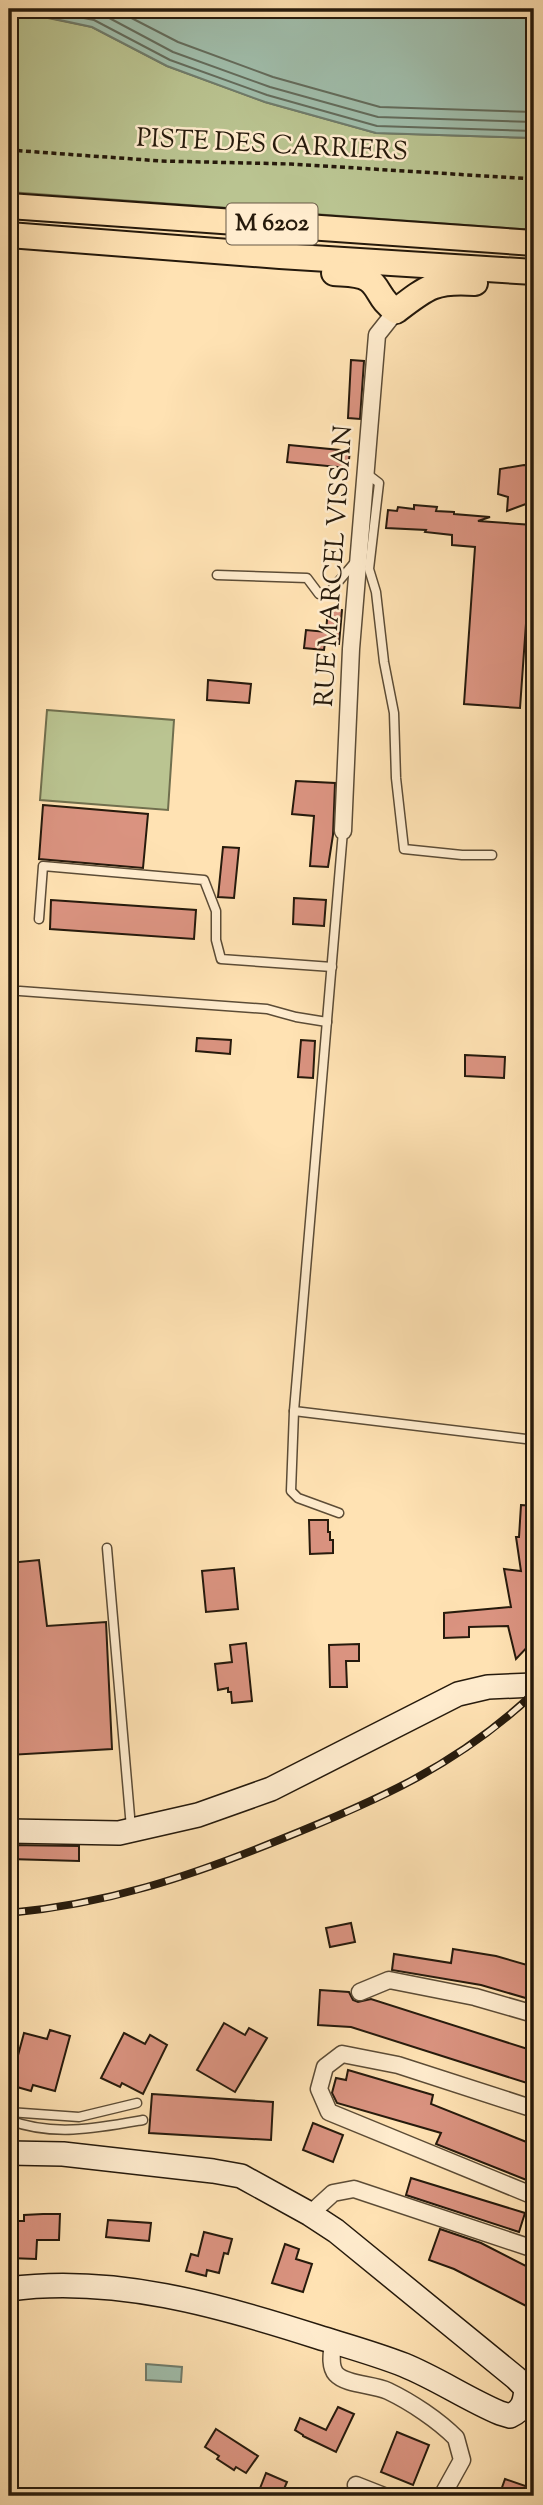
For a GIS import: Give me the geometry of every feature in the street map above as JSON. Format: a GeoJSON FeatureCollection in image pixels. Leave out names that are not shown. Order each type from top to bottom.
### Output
{"type":"FeatureCollection","features":[{"type":"Feature","properties":{"kind":"main road","name":"M 6202"},"geometry":{"type":"LineString","coordinates":[[9,206],[534,243]]}},
{"type":"Feature","properties":{"kind":"main road","name":"M 6202"},"geometry":{"type":"LineString","coordinates":[[9,235],[534,272]]}},
{"type":"Feature","properties":{"kind":"main road"},"geometry":{"type":"LineString","coordinates":[[280,256],[313,271],[353,274],[369,280],[384,303],[396,311],[428,287],[454,282],[515,282],[534,272]]}},
{"type":"Feature","properties":{"kind":"street","name":"RUE MARCEL VISSAN"},"geometry":{"type":"LineString","coordinates":[[343,831],[351,649],[377,335],[396,311]]}},
{"type":"Feature","properties":{"kind":"street"},"geometry":{"type":"LineString","coordinates":[[9,1831],[119,1833],[198,1815],[257,1795],[458,1694],[488,1686],[534,1685]]}},
{"type":"Feature","properties":{"kind":"street"},"geometry":{"type":"LineString","coordinates":[[360,1992],[389,1980],[475,1997],[534,2014]]}},
{"type":"Feature","properties":{"kind":"street"},"geometry":{"type":"LineString","coordinates":[[534,2109],[398,2065],[342,2054],[325,2067],[319,2089],[329,2112],[534,2196]]}},
{"type":"Feature","properties":{"kind":"street"},"geometry":{"type":"LineString","coordinates":[[9,2153],[63,2154],[241,2176],[336,2231],[516,2378],[526,2388],[525,2401],[520,2411],[510,2416],[500,2413],[406,2366],[252,2316],[192,2300],[81,2285],[54,2284],[9,2289]]}},
{"type":"Feature","properties":{"kind":"street"},"geometry":{"type":"LineString","coordinates":[[310,2214],[333,2193],[354,2189],[534,2249]]}},
{"type":"Feature","properties":{"kind":"street"},"geometry":{"type":"LineString","coordinates":[[332,2342],[332,2368],[344,2381],[370,2384],[396,2395],[456,2438],[462,2460],[442,2496]]}},
{"type":"Feature","properties":{"kind":"street"},"geometry":{"type":"LineString","coordinates":[[356,2485],[384,2496]]}},
{"type":"Feature","properties":{"kind":"lane"},"geometry":{"type":"LineString","coordinates":[[366,473],[379,483],[369,569],[376,592],[384,662],[394,713],[396,778],[404,849],[492,855]]}},
{"type":"Feature","properties":{"kind":"lane"},"geometry":{"type":"LineString","coordinates":[[217,575],[307,578],[319,594],[328,594],[359,557]]}},
{"type":"Feature","properties":{"kind":"lane"},"geometry":{"type":"LineString","coordinates":[[339,1513],[298,1498],[291,1491],[294,1411],[343,831]]}},
{"type":"Feature","properties":{"kind":"lane"},"geometry":{"type":"LineString","coordinates":[[39,919],[43,866],[204,880],[216,911],[216,940],[221,959],[332,967]]}},
{"type":"Feature","properties":{"kind":"lane"},"geometry":{"type":"LineString","coordinates":[[20,991],[268,1009],[327,1022]]}},
{"type":"Feature","properties":{"kind":"lane"},"geometry":{"type":"LineString","coordinates":[[294,1411],[534,1440]]}},
{"type":"Feature","properties":{"kind":"lane"},"geometry":{"type":"LineString","coordinates":[[107,1548],[131,1831]]}},
{"type":"Feature","properties":{"kind":"lane"},"geometry":{"type":"LineString","coordinates":[[9,2112],[79,2117],[137,2103]]}},
{"type":"Feature","properties":{"kind":"lane"},"geometry":{"type":"LineString","coordinates":[[9,2120],[44,2129],[75,2130],[143,2120]]}},
{"type":"Feature","properties":{"kind":"path","name":"PISTE DES CARRIERS"},"geometry":{"type":"LineString","coordinates":[[9,150],[161,161],[291,164],[534,179]]}},
{"type":"Feature","properties":{"kind":"green space"},"geometry":{"type":"Polygon","coordinates":[[[9,10],[92,27],[167,66],[265,102],[376,133],[534,138],[534,230],[9,192],[9,10]]]}},
{"type":"Feature","properties":{"kind":"green space"},"geometry":{"type":"Polygon","coordinates":[[[47,710],[174,720],[168,810],[40,800],[47,710]]]}},
{"type":"Feature","properties":{"kind":"water"},"geometry":{"type":"Polygon","coordinates":[[[9,9],[534,9],[534,138],[376,133],[265,102],[167,66],[92,27],[9,9]]]}},
{"type":"Feature","properties":{"kind":"water"},"geometry":{"type":"Polygon","coordinates":[[[146,2364],[182,2367],[181,2382],[146,2380],[146,2364]]]}},
{"type":"Feature","properties":{"kind":"building"},"geometry":{"type":"Polygon","coordinates":[[[351,360],[364,361],[360,419],[348,418],[351,360]]]}},
{"type":"Feature","properties":{"kind":"building"},"geometry":{"type":"Polygon","coordinates":[[[289,445],[350,451],[348,468],[287,462],[289,445]]]}},
{"type":"Feature","properties":{"kind":"building"},"geometry":{"type":"Polygon","coordinates":[[[534,466],[534,501],[507,511],[508,497],[498,494],[500,469],[534,466]]]}},
{"type":"Feature","properties":{"kind":"building"},"geometry":{"type":"Polygon","coordinates":[[[414,505],[437,507],[436,511],[454,514],[490,517],[478,521],[533,525],[520,708],[464,704],[475,547],[452,545],[452,535],[425,532],[426,530],[386,528],[388,510],[397,511],[398,507],[414,509],[414,505]]]}},
{"type":"Feature","properties":{"kind":"building"},"geometry":{"type":"Polygon","coordinates":[[[328,608],[342,610],[339,644],[325,643],[324,650],[304,648],[306,630],[326,632],[328,608]]]}},
{"type":"Feature","properties":{"kind":"building"},"geometry":{"type":"Polygon","coordinates":[[[208,680],[251,684],[249,703],[207,700],[208,680]]]}},
{"type":"Feature","properties":{"kind":"building"},"geometry":{"type":"Polygon","coordinates":[[[296,781],[335,783],[333,835],[328,867],[310,866],[314,816],[292,814],[296,781]]]}},
{"type":"Feature","properties":{"kind":"building"},"geometry":{"type":"Polygon","coordinates":[[[43,805],[148,814],[143,868],[39,859],[43,805]]]}},
{"type":"Feature","properties":{"kind":"building"},"geometry":{"type":"Polygon","coordinates":[[[223,847],[239,848],[234,898],[218,897],[223,847]]]}},
{"type":"Feature","properties":{"kind":"building"},"geometry":{"type":"Polygon","coordinates":[[[294,898],[326,900],[324,926],[293,924],[294,898]]]}},
{"type":"Feature","properties":{"kind":"building"},"geometry":{"type":"Polygon","coordinates":[[[51,900],[196,910],[194,939],[50,929],[51,900]]]}},
{"type":"Feature","properties":{"kind":"building"},"geometry":{"type":"Polygon","coordinates":[[[197,1038],[231,1040],[230,1054],[196,1051],[197,1038]]]}},
{"type":"Feature","properties":{"kind":"building"},"geometry":{"type":"Polygon","coordinates":[[[301,1040],[315,1041],[313,1078],[298,1077],[301,1040]]]}},
{"type":"Feature","properties":{"kind":"building"},"geometry":{"type":"Polygon","coordinates":[[[465,1055],[505,1057],[504,1078],[465,1076],[465,1055]]]}},
{"type":"Feature","properties":{"kind":"building"},"geometry":{"type":"Polygon","coordinates":[[[521,1505],[534,1506],[534,1609],[530,1610],[534,1640],[516,1659],[508,1626],[469,1627],[469,1637],[444,1638],[444,1613],[511,1607],[504,1569],[521,1571],[516,1537],[519,1537],[521,1505]]]}},
{"type":"Feature","properties":{"kind":"building"},"geometry":{"type":"Polygon","coordinates":[[[309,1520],[328,1520],[333,1553],[310,1554],[309,1520]]]}},
{"type":"Feature","properties":{"kind":"building"},"geometry":{"type":"Polygon","coordinates":[[[39,1560],[47,1626],[106,1622],[112,1749],[9,1755],[9,1563],[39,1560]]]}},
{"type":"Feature","properties":{"kind":"building"},"geometry":{"type":"Polygon","coordinates":[[[234,1568],[238,1609],[206,1612],[202,1571],[234,1568]]]}},
{"type":"Feature","properties":{"kind":"building"},"geometry":{"type":"Polygon","coordinates":[[[246,1643],[252,1701],[232,1703],[228,1688],[218,1690],[215,1664],[232,1662],[230,1645],[246,1643]]]}},
{"type":"Feature","properties":{"kind":"building"},"geometry":{"type":"Polygon","coordinates":[[[359,1644],[359,1661],[346,1661],[347,1687],[330,1687],[329,1645],[359,1644]]]}},
{"type":"Feature","properties":{"kind":"building"},"geometry":{"type":"Polygon","coordinates":[[[9,1845],[79,1846],[79,1861],[9,1859],[9,1845]]]}},
{"type":"Feature","properties":{"kind":"building"},"geometry":{"type":"Polygon","coordinates":[[[351,1923],[355,1942],[330,1947],[326,1928],[351,1923]]]}},
{"type":"Feature","properties":{"kind":"building"},"geometry":{"type":"Polygon","coordinates":[[[453,1949],[496,1956],[534,1967],[534,1982],[529,1999],[481,1985],[392,1970],[394,1954],[451,1963],[453,1949]]]}},
{"type":"Feature","properties":{"kind":"building"},"geometry":{"type":"Polygon","coordinates":[[[320,1990],[349,1992],[353,2000],[358,2002],[371,1999],[534,2051],[527,2083],[351,2027],[318,2025],[320,1990]]]}},
{"type":"Feature","properties":{"kind":"building"},"geometry":{"type":"Polygon","coordinates":[[[224,2023],[245,2035],[249,2028],[267,2038],[235,2092],[197,2070],[224,2023]]]}},
{"type":"Feature","properties":{"kind":"building"},"geometry":{"type":"Polygon","coordinates":[[[50,2030],[70,2036],[55,2091],[33,2085],[31,2091],[10,2085],[24,2033],[47,2039],[50,2030]]]}},
{"type":"Feature","properties":{"kind":"building"},"geometry":{"type":"Polygon","coordinates":[[[124,2033],[145,2044],[150,2035],[167,2045],[143,2094],[122,2083],[120,2087],[101,2078],[124,2033]]]}},
{"type":"Feature","properties":{"kind":"building"},"geometry":{"type":"Polygon","coordinates":[[[348,2070],[433,2095],[431,2104],[534,2145],[534,2183],[436,2144],[441,2133],[337,2103],[332,2093],[336,2078],[346,2080],[348,2070]]]}},
{"type":"Feature","properties":{"kind":"building"},"geometry":{"type":"Polygon","coordinates":[[[152,2094],[273,2102],[271,2140],[149,2133],[152,2094]]]}},
{"type":"Feature","properties":{"kind":"building"},"geometry":{"type":"Polygon","coordinates":[[[313,2123],[343,2135],[333,2162],[303,2150],[313,2123]]]}},
{"type":"Feature","properties":{"kind":"building"},"geometry":{"type":"Polygon","coordinates":[[[411,2178],[525,2213],[519,2232],[406,2195],[411,2178]]]}},
{"type":"Feature","properties":{"kind":"building"},"geometry":{"type":"Polygon","coordinates":[[[60,2214],[59,2240],[37,2240],[36,2259],[9,2258],[9,2221],[24,2221],[24,2215],[60,2214]]]}},
{"type":"Feature","properties":{"kind":"building"},"geometry":{"type":"Polygon","coordinates":[[[108,2220],[151,2223],[149,2241],[106,2237],[108,2220]]]}},
{"type":"Feature","properties":{"kind":"building"},"geometry":{"type":"Polygon","coordinates":[[[440,2229],[481,2243],[534,2270],[534,2310],[454,2269],[429,2260],[440,2229]]]}},
{"type":"Feature","properties":{"kind":"building"},"geometry":{"type":"Polygon","coordinates":[[[204,2232],[232,2239],[228,2254],[224,2253],[219,2273],[207,2270],[206,2276],[186,2271],[191,2254],[198,2256],[204,2232]]]}},
{"type":"Feature","properties":{"kind":"building"},"geometry":{"type":"Polygon","coordinates":[[[285,2244],[299,2249],[296,2259],[312,2264],[303,2292],[272,2283],[285,2244]]]}},
{"type":"Feature","properties":{"kind":"building"},"geometry":{"type":"Polygon","coordinates":[[[338,2407],[354,2414],[336,2452],[295,2430],[300,2418],[326,2430],[338,2407]]]}},
{"type":"Feature","properties":{"kind":"building"},"geometry":{"type":"Polygon","coordinates":[[[216,2429],[258,2456],[246,2473],[236,2467],[234,2470],[205,2447],[216,2429]]]}},
{"type":"Feature","properties":{"kind":"building"},"geometry":{"type":"Polygon","coordinates":[[[397,2432],[429,2445],[413,2485],[381,2472],[397,2432]]]}},
{"type":"Feature","properties":{"kind":"building"},"geometry":{"type":"Polygon","coordinates":[[[266,2473],[287,2482],[281,2496],[257,2496],[266,2473]]]}},
{"type":"Feature","properties":{"kind":"building"},"geometry":{"type":"Polygon","coordinates":[[[505,2479],[534,2489],[534,2496],[499,2496],[505,2479]]]}},
{"type":"Feature","properties":{"kind":"railway"},"geometry":{"type":"LineString","coordinates":[[9,1913],[80,1903],[147,1887],[212,1866],[349,1811],[445,1761],[505,1719],[534,1693]]}}]}
